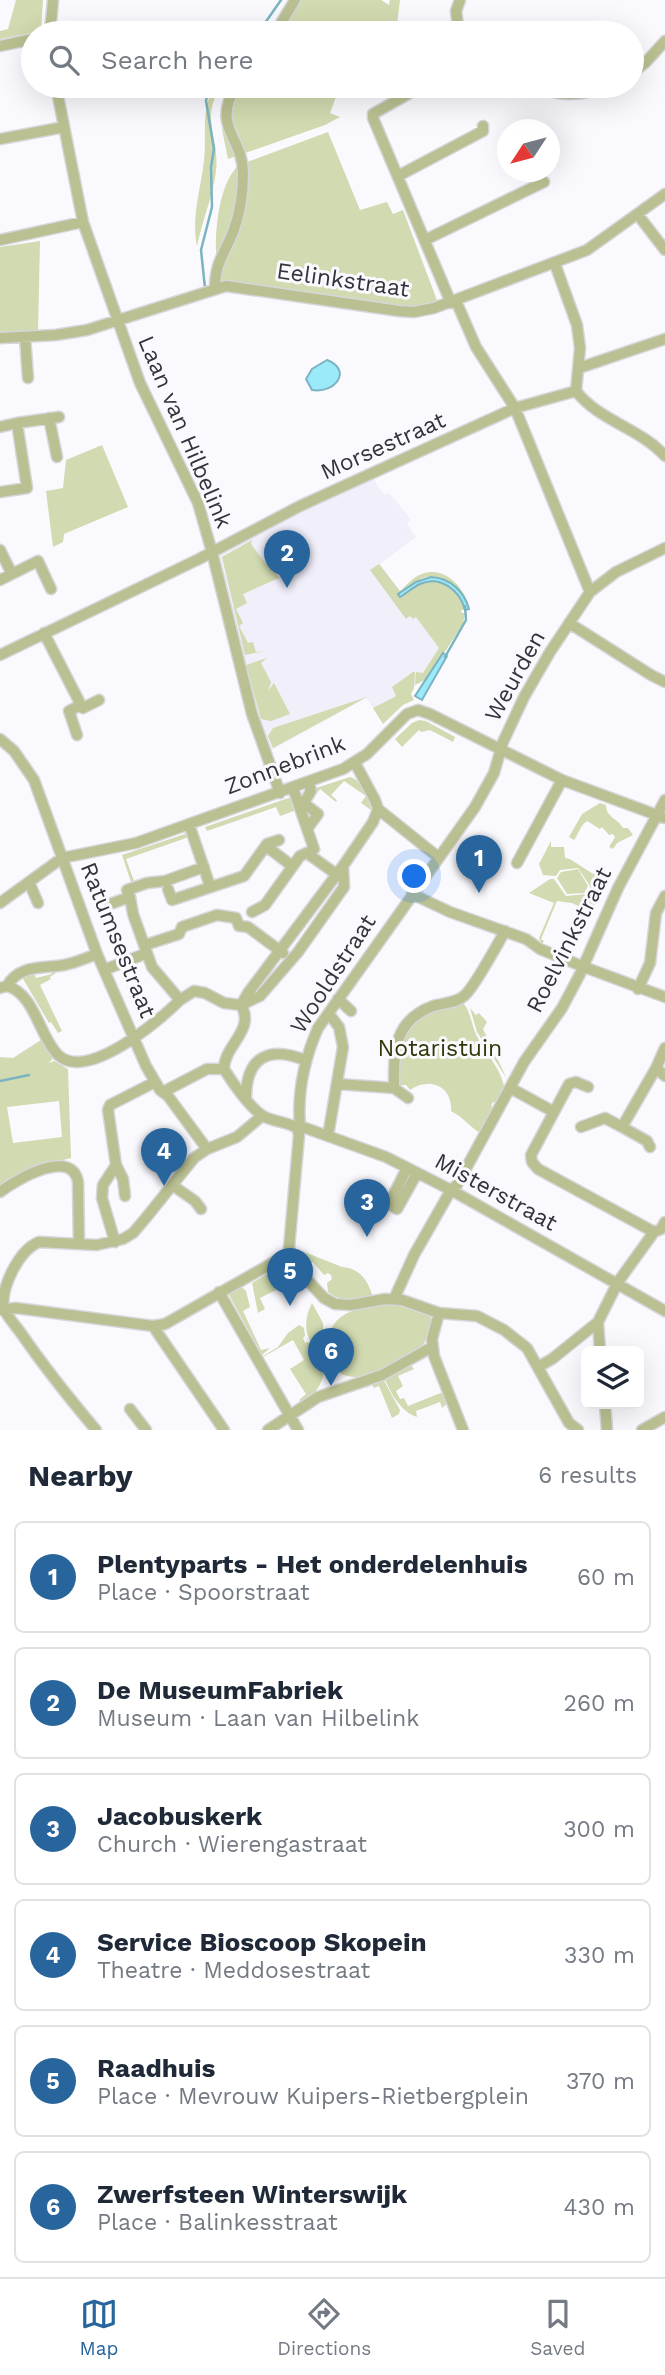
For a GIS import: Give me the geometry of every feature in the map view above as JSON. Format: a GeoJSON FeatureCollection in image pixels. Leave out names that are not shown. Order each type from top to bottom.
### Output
{"type":"FeatureCollection","features":[{"type":"Feature","properties":{"kind":"street"},"geometry":{"type":"LineString","coordinates":[[51,21],[53,0]]}},
{"type":"Feature","properties":{"kind":"street"},"geometry":{"type":"LineString","coordinates":[[282,21],[295,0]]}},
{"type":"Feature","properties":{"kind":"street"},"geometry":{"type":"LineString","coordinates":[[457,21],[456,11],[460,0]]}},
{"type":"Feature","properties":{"kind":"street"},"geometry":{"type":"LineString","coordinates":[[644,64],[665,41]]}},
{"type":"Feature","properties":{"kind":"street"},"geometry":{"type":"LineString","coordinates":[[0,46],[21,42]]}},
{"type":"Feature","properties":{"kind":"street","name":"Laan van Hilbelink"},"geometry":{"type":"LineString","coordinates":[[58,98],[83,222],[140,383],[198,503],[250,706],[280,793]]}},
{"type":"Feature","properties":{"kind":"street"},"geometry":{"type":"LineString","coordinates":[[215,289],[215,271],[235,227],[243,177],[242,158],[227,126],[226,108],[231,98]]}},
{"type":"Feature","properties":{"kind":"street"},"geometry":{"type":"LineString","coordinates":[[401,98],[373,114],[453,302],[476,347],[515,408],[590,592]]}},
{"type":"Feature","properties":{"kind":"street"},"geometry":{"type":"LineString","coordinates":[[398,176],[483,131],[483,126]]}},
{"type":"Feature","properties":{"kind":"street"},"geometry":{"type":"LineString","coordinates":[[0,139],[64,127]]}},
{"type":"Feature","properties":{"kind":"street"},"geometry":{"type":"LineString","coordinates":[[425,240],[544,182]]}},
{"type":"Feature","properties":{"kind":"street","name":"Eelinkstraat"},"geometry":{"type":"LineString","coordinates":[[0,338],[87,330],[226,286],[414,312],[453,302],[587,250],[665,194]]}},
{"type":"Feature","properties":{"kind":"street"},"geometry":{"type":"LineString","coordinates":[[638,215],[665,250]]}},
{"type":"Feature","properties":{"kind":"street"},"geometry":{"type":"LineString","coordinates":[[0,240],[83,222]]}},
{"type":"Feature","properties":{"kind":"street"},"geometry":{"type":"LineString","coordinates":[[555,264],[577,325],[580,348],[576,391],[585,402],[663,449]]}},
{"type":"Feature","properties":{"kind":"street"},"geometry":{"type":"LineString","coordinates":[[25,337],[28,378]]}},
{"type":"Feature","properties":{"kind":"street"},"geometry":{"type":"LineString","coordinates":[[579,368],[665,339]]}},
{"type":"Feature","properties":{"kind":"street","name":"Morsestraat"},"geometry":{"type":"LineString","coordinates":[[0,655],[300,506],[515,408],[576,391]]}},
{"type":"Feature","properties":{"kind":"street"},"geometry":{"type":"LineString","coordinates":[[0,426],[55,418],[57,457]]}},
{"type":"Feature","properties":{"kind":"street"},"geometry":{"type":"LineString","coordinates":[[0,492],[27,488],[16,423]]}},
{"type":"Feature","properties":{"kind":"street","name":"Weurden"},"geometry":{"type":"LineString","coordinates":[[438,857],[480,799],[524,697],[590,592],[616,572],[665,548]]}},
{"type":"Feature","properties":{"kind":"street"},"geometry":{"type":"LineString","coordinates":[[0,550],[12,574]]}},
{"type":"Feature","properties":{"kind":"street"},"geometry":{"type":"LineString","coordinates":[[0,580],[38,561],[51,589]]}},
{"type":"Feature","properties":{"kind":"street"},"geometry":{"type":"LineString","coordinates":[[569,623],[664,679]]}},
{"type":"Feature","properties":{"kind":"street"},"geometry":{"type":"LineString","coordinates":[[44,633],[82,708],[99,700]]}},
{"type":"Feature","properties":{"kind":"street"},"geometry":{"type":"LineString","coordinates":[[77,735],[69,711],[81,705]]}},
{"type":"Feature","properties":{"kind":"street","name":"Zonnebrink"},"geometry":{"type":"LineString","coordinates":[[62,858],[136,843],[309,783],[355,763],[407,714],[418,710],[501,751]]}},
{"type":"Feature","properties":{"kind":"street","name":"Ratumsestraat"},"geometry":{"type":"LineString","coordinates":[[0,739],[14,751],[34,780],[97,954],[155,1082],[175,1104],[207,1149]]}},
{"type":"Feature","properties":{"kind":"street"},"geometry":{"type":"LineString","coordinates":[[501,751],[562,780],[661,816]]}},
{"type":"Feature","properties":{"kind":"street"},"geometry":{"type":"LineString","coordinates":[[355,763],[378,809],[438,857]]}},
{"type":"Feature","properties":{"kind":"street"},"geometry":{"type":"LineString","coordinates":[[517,863],[562,780]]}},
{"type":"Feature","properties":{"kind":"street"},"geometry":{"type":"LineString","coordinates":[[307,829],[318,814],[306,805],[305,801],[312,792],[309,783]]}},
{"type":"Feature","properties":{"kind":"street"},"geometry":{"type":"LineString","coordinates":[[290,960],[248,928],[239,926],[236,918],[242,909],[252,912],[265,905],[300,856],[314,849],[293,789]]}},
{"type":"Feature","properties":{"kind":"street","name":"Roelvinkstraat"},"geometry":{"type":"LineString","coordinates":[[394,1299],[414,1255],[457,1185],[524,1062],[562,1008],[584,967],[618,888],[661,816],[665,800]]}},
{"type":"Feature","properties":{"kind":"street"},"geometry":{"type":"LineString","coordinates":[[241,1005],[340,870],[373,822],[378,809]]}},
{"type":"Feature","properties":{"kind":"street"},"geometry":{"type":"LineString","coordinates":[[189,824],[210,886]]}},
{"type":"Feature","properties":{"kind":"street"},"geometry":{"type":"LineString","coordinates":[[166,885],[172,900],[244,876],[266,846],[279,840]]}},
{"type":"Feature","properties":{"kind":"street"},"geometry":{"type":"LineString","coordinates":[[266,846],[292,866]]}},
{"type":"Feature","properties":{"kind":"street"},"geometry":{"type":"LineString","coordinates":[[307,853],[340,870]]}},
{"type":"Feature","properties":{"kind":"street","name":"Wooldstraat"},"geometry":{"type":"LineString","coordinates":[[290,1253],[299,1135],[299,1099],[305,1060],[318,1028],[438,857]]}},
{"type":"Feature","properties":{"kind":"street"},"geometry":{"type":"LineString","coordinates":[[0,902],[62,858]]}},
{"type":"Feature","properties":{"kind":"street"},"geometry":{"type":"LineString","coordinates":[[129,894],[147,883],[166,885],[204,867]]}},
{"type":"Feature","properties":{"kind":"street"},"geometry":{"type":"LineString","coordinates":[[180,1000],[188,993],[200,991],[224,1003],[241,1005],[266,992],[344,887],[340,870]]}},
{"type":"Feature","properties":{"kind":"street"},"geometry":{"type":"LineString","coordinates":[[29,882],[38,903]]}},
{"type":"Feature","properties":{"kind":"street","name":"Ratumsestraat"},"geometry":{"type":"LineString","coordinates":[[3,987],[16,990],[22,995],[58,1055],[67,1061],[82,1062],[135,1039],[180,1000],[154,970],[129,894],[110,904]]}},
{"type":"Feature","properties":{"kind":"street"},"geometry":{"type":"LineString","coordinates":[[412,894],[638,989],[665,997]]}},
{"type":"Feature","properties":{"kind":"street"},"geometry":{"type":"LineString","coordinates":[[638,989],[650,962],[656,913],[665,896]]}},
{"type":"Feature","properties":{"kind":"street"},"geometry":{"type":"LineString","coordinates":[[248,928],[254,922],[252,912]]}},
{"type":"Feature","properties":{"kind":"street"},"geometry":{"type":"LineString","coordinates":[[104,970],[178,934],[182,927],[217,915],[236,918]]}},
{"type":"Feature","properties":{"kind":"street"},"geometry":{"type":"LineString","coordinates":[[394,1088],[395,1048],[404,1028],[424,1010],[462,998],[505,931]]}},
{"type":"Feature","properties":{"kind":"street"},"geometry":{"type":"LineString","coordinates":[[3,987],[25,970],[58,966],[97,954]]}},
{"type":"Feature","properties":{"kind":"street"},"geometry":{"type":"LineString","coordinates":[[338,999],[351,1011]]}},
{"type":"Feature","properties":{"kind":"street"},"geometry":{"type":"LineString","coordinates":[[96,1430],[2,1310],[4,1289],[20,1254],[30,1245],[39,1242],[97,1245],[115,1242],[133,1233],[194,1158],[225,1137],[246,1130],[262,1116],[224,1069],[225,1060],[245,1027],[241,1005]]}},
{"type":"Feature","properties":{"kind":"street"},"geometry":{"type":"LineString","coordinates":[[328,1136],[342,1047],[339,1027],[329,1014]]}},
{"type":"Feature","properties":{"kind":"street"},"geometry":{"type":"LineString","coordinates":[[622,1127],[661,1072],[665,1048]]}},
{"type":"Feature","properties":{"kind":"street"},"geometry":{"type":"LineString","coordinates":[[246,1098],[250,1070],[262,1058],[277,1053],[305,1060]]}},
{"type":"Feature","properties":{"kind":"street"},"geometry":{"type":"LineString","coordinates":[[163,1093],[212,1068],[224,1069]]}},
{"type":"Feature","properties":{"kind":"street"},"geometry":{"type":"LineString","coordinates":[[125,1196],[123,1179],[116,1165],[108,1110],[110,1105],[155,1082]]}},
{"type":"Feature","properties":{"kind":"street"},"geometry":{"type":"LineString","coordinates":[[588,1087],[576,1082],[569,1084],[531,1155],[534,1166],[654,1232]]}},
{"type":"Feature","properties":{"kind":"street"},"geometry":{"type":"LineString","coordinates":[[337,1084],[394,1088],[408,1098]]}},
{"type":"Feature","properties":{"kind":"street"},"geometry":{"type":"LineString","coordinates":[[512,1087],[554,1112]]}},
{"type":"Feature","properties":{"kind":"street","name":"Misterstraat"},"geometry":{"type":"LineString","coordinates":[[262,1116],[386,1157],[452,1190],[665,1311]]}},
{"type":"Feature","properties":{"kind":"street"},"geometry":{"type":"LineString","coordinates":[[581,1127],[605,1118],[648,1141],[650,1147]]}},
{"type":"Feature","properties":{"kind":"street"},"geometry":{"type":"LineString","coordinates":[[0,1192],[16,1181],[41,1170],[64,1165],[73,1168],[78,1182],[79,1244]]}},
{"type":"Feature","properties":{"kind":"street"},"geometry":{"type":"LineString","coordinates":[[115,1242],[102,1198],[103,1185],[116,1165]]}},
{"type":"Feature","properties":{"kind":"street"},"geometry":{"type":"LineString","coordinates":[[172,1185],[195,1201],[201,1209]]}},
{"type":"Feature","properties":{"kind":"street"},"geometry":{"type":"LineString","coordinates":[[538,1367],[598,1322],[618,1283],[654,1232],[661,1229],[665,1222]]}},
{"type":"Feature","properties":{"kind":"street"},"geometry":{"type":"LineString","coordinates":[[2,1310],[16,1308],[153,1326],[165,1324],[290,1253],[311,1284],[330,1302],[351,1305],[394,1299],[439,1313],[477,1316],[505,1330],[527,1348],[574,1426]]}},
{"type":"Feature","properties":{"kind":"street"},"geometry":{"type":"LineString","coordinates":[[219,1292],[298,1430]]}},
{"type":"Feature","properties":{"kind":"street"},"geometry":{"type":"LineString","coordinates":[[439,1313],[432,1347],[463,1430]]}},
{"type":"Feature","properties":{"kind":"street"},"geometry":{"type":"LineString","coordinates":[[598,1322],[600,1346]]}},
{"type":"Feature","properties":{"kind":"street"},"geometry":{"type":"LineString","coordinates":[[153,1326],[224,1430]]}},
{"type":"Feature","properties":{"kind":"street"},"geometry":{"type":"LineString","coordinates":[[268,1430],[318,1397],[391,1370],[432,1347]]}},
{"type":"Feature","properties":{"kind":"street"},"geometry":{"type":"LineString","coordinates":[[130,1409],[143,1426],[131,1430]]}},
{"type":"Feature","properties":{"kind":"street"},"geometry":{"type":"LineString","coordinates":[[605,1409],[607,1430]]}},
{"type":"Feature","properties":{"kind":"street"},"geometry":{"type":"LineString","coordinates":[[642,1430],[665,1418]]}},
{"type":"Feature","properties":{"kind":"shaded area"},"geometry":{"type":"Polygon","coordinates":[[[371,473],[385,495],[388,493],[394,498],[411,520],[407,524],[416,537],[380,564],[442,651],[424,680],[373,708],[366,698],[266,753],[212,551],[371,473]]]}},
{"type":"Feature","properties":{"kind":"green space"},"geometry":{"type":"Polygon","coordinates":[[[16,0],[43,0],[42,21],[21,21],[21,35],[0,39],[0,31],[8,29],[16,0]]]}},
{"type":"Feature","properties":{"kind":"green space"},"geometry":{"type":"Polygon","coordinates":[[[297,0],[381,0],[389,5],[390,0],[400,0],[397,21],[284,21],[297,0]]]}},
{"type":"Feature","properties":{"kind":"green space"},"geometry":{"type":"Polygon","coordinates":[[[209,98],[215,98],[211,118],[216,171],[197,246],[196,213],[204,160],[209,98]]]}},
{"type":"Feature","properties":{"kind":"green space"},"geometry":{"type":"Polygon","coordinates":[[[225,98],[336,98],[330,113],[340,117],[325,125],[228,159],[221,121],[225,98]]]}},
{"type":"Feature","properties":{"kind":"green space"},"geometry":{"type":"Polygon","coordinates":[[[328,132],[360,210],[387,202],[393,214],[403,210],[438,303],[408,307],[223,284],[216,255],[216,230],[223,193],[233,172],[239,165],[328,132]]]}},
{"type":"Feature","properties":{"kind":"green space"},"geometry":{"type":"Polygon","coordinates":[[[40,241],[38,333],[0,334],[0,247],[40,241]]]}},
{"type":"Feature","properties":{"kind":"green space"},"geometry":{"type":"Polygon","coordinates":[[[102,445],[128,507],[64,534],[63,542],[53,547],[46,491],[63,488],[66,460],[102,445]]]}},
{"type":"Feature","properties":{"kind":"green space"},"geometry":{"type":"Polygon","coordinates":[[[252,540],[251,544],[279,578],[243,594],[247,603],[236,609],[243,623],[239,626],[248,643],[253,642],[256,652],[265,651],[245,655],[222,557],[252,540]]]}},
{"type":"Feature","properties":{"kind":"green space"},"geometry":{"type":"Polygon","coordinates":[[[379,564],[400,591],[422,574],[431,572],[446,576],[459,587],[470,609],[456,589],[434,577],[417,581],[401,597],[420,584],[442,583],[459,596],[465,610],[461,610],[465,613],[463,624],[427,679],[415,685],[416,672],[423,673],[439,648],[416,617],[413,619],[410,616],[406,619],[370,570],[379,564]]]}},
{"type":"Feature","properties":{"kind":"green space"},"geometry":{"type":"Polygon","coordinates":[[[267,658],[261,663],[271,682],[268,691],[274,683],[290,714],[271,721],[261,719],[246,665],[267,658]]]}},
{"type":"Feature","properties":{"kind":"green space"},"geometry":{"type":"Polygon","coordinates":[[[413,672],[414,688],[411,694],[414,700],[403,705],[383,724],[373,708],[396,696],[392,687],[413,672]]]}},
{"type":"Feature","properties":{"kind":"green space"},"geometry":{"type":"Polygon","coordinates":[[[367,697],[273,748],[268,736],[273,728],[367,697]]]}},
{"type":"Feature","properties":{"kind":"green space"},"geometry":{"type":"Polygon","coordinates":[[[419,720],[455,737],[453,742],[430,730],[419,730],[402,747],[395,739],[419,720]]]}},
{"type":"Feature","properties":{"kind":"green space"},"geometry":{"type":"Polygon","coordinates":[[[350,777],[365,790],[371,810],[361,803],[366,796],[344,781],[331,795],[336,802],[320,789],[317,793],[314,791],[350,777]]]}},
{"type":"Feature","properties":{"kind":"green space"},"geometry":{"type":"Polygon","coordinates":[[[294,796],[299,809],[280,816],[276,807],[207,831],[205,827],[294,796]]]}},
{"type":"Feature","properties":{"kind":"green space"},"geometry":{"type":"Polygon","coordinates":[[[600,803],[606,805],[610,815],[633,835],[617,843],[613,849],[609,847],[615,837],[613,834],[609,835],[602,827],[600,829],[587,821],[574,840],[569,837],[582,814],[600,803]]]}},
{"type":"Feature","properties":{"kind":"green space"},"geometry":{"type":"Polygon","coordinates":[[[188,833],[189,837],[126,859],[134,881],[131,882],[122,855],[188,833]]]}},
{"type":"Feature","properties":{"kind":"green space"},"geometry":{"type":"Polygon","coordinates":[[[551,841],[551,847],[564,847],[565,858],[593,874],[602,869],[607,872],[598,873],[595,878],[600,891],[589,889],[590,886],[578,868],[560,870],[556,876],[543,875],[539,864],[551,841]]]}},
{"type":"Feature","properties":{"kind":"green space"},"geometry":{"type":"Polygon","coordinates":[[[578,869],[588,886],[584,893],[567,894],[557,878],[561,872],[578,869]]]}},
{"type":"Feature","properties":{"kind":"green space"},"geometry":{"type":"Polygon","coordinates":[[[554,879],[566,896],[599,895],[591,912],[572,903],[557,901],[541,939],[544,941],[542,944],[539,938],[554,903],[529,893],[554,879]]]}},
{"type":"Feature","properties":{"kind":"green space"},"geometry":{"type":"Polygon","coordinates":[[[54,969],[56,973],[51,979],[40,985],[62,1031],[58,1033],[51,1022],[49,1023],[22,977],[33,972],[36,978],[52,974],[49,970],[54,969]]]}},
{"type":"Feature","properties":{"kind":"green space","name":"Notaristuin"},"geometry":{"type":"Polygon","coordinates":[[[462,1002],[469,1012],[479,1040],[504,1084],[505,1092],[497,1103],[493,1102],[491,1106],[495,1108],[480,1133],[451,1111],[448,1095],[438,1086],[425,1084],[410,1090],[406,1085],[396,1085],[401,1044],[410,1026],[417,1018],[430,1011],[462,1002]]]}},
{"type":"Feature","properties":{"kind":"green space"},"geometry":{"type":"Polygon","coordinates":[[[470,1008],[487,1022],[483,1029],[507,1079],[477,1032],[470,1008]]]}},
{"type":"Feature","properties":{"kind":"green space"},"geometry":{"type":"Polygon","coordinates":[[[41,1040],[53,1058],[49,1063],[54,1061],[68,1069],[71,1158],[35,1167],[0,1185],[0,1057],[13,1058],[41,1040]],[[59,1101],[7,1107],[13,1143],[62,1137],[59,1101]]]}},
{"type":"Feature","properties":{"kind":"green space"},"geometry":{"type":"Polygon","coordinates":[[[297,1249],[354,1270],[366,1281],[373,1297],[349,1300],[328,1292],[327,1283],[332,1279],[331,1275],[324,1275],[313,1262],[303,1261],[295,1251],[297,1249]]]}},
{"type":"Feature","properties":{"kind":"green space"},"geometry":{"type":"Polygon","coordinates":[[[279,1267],[291,1269],[296,1280],[260,1298],[265,1309],[258,1313],[252,1283],[279,1267]]]}},
{"type":"Feature","properties":{"kind":"green space"},"geometry":{"type":"Polygon","coordinates":[[[241,1286],[246,1291],[250,1307],[243,1311],[261,1350],[270,1348],[262,1355],[229,1295],[241,1286]]]}},
{"type":"Feature","properties":{"kind":"green space"},"geometry":{"type":"Polygon","coordinates":[[[312,1303],[323,1323],[324,1354],[312,1344],[307,1331],[307,1317],[312,1303]]]}},
{"type":"Feature","properties":{"kind":"green space"},"geometry":{"type":"Polygon","coordinates":[[[400,1303],[429,1314],[432,1319],[427,1338],[420,1348],[387,1370],[374,1374],[361,1377],[337,1371],[331,1363],[328,1350],[329,1336],[334,1325],[342,1317],[363,1307],[400,1303]]]}},
{"type":"Feature","properties":{"kind":"green space"},"geometry":{"type":"Polygon","coordinates":[[[299,1325],[304,1328],[305,1343],[308,1342],[314,1350],[325,1356],[321,1383],[302,1403],[299,1400],[306,1394],[290,1369],[304,1360],[293,1340],[263,1357],[278,1347],[288,1333],[299,1325]]]}},
{"type":"Feature","properties":{"kind":"green space"},"geometry":{"type":"Polygon","coordinates":[[[409,1363],[414,1369],[398,1376],[403,1386],[396,1391],[400,1399],[404,1398],[408,1406],[443,1392],[449,1402],[442,1408],[440,1402],[416,1411],[417,1417],[405,1410],[396,1400],[383,1376],[409,1363]]]}},
{"type":"Feature","properties":{"kind":"green space"},"geometry":{"type":"Polygon","coordinates":[[[382,1377],[400,1410],[399,1414],[392,1418],[379,1386],[366,1388],[367,1384],[382,1377]]]}},
{"type":"Feature","properties":{"kind":"water"},"geometry":{"type":"Polygon","coordinates":[[[327,360],[339,369],[338,380],[328,388],[312,390],[306,379],[312,369],[327,360]]]}},
{"type":"Feature","properties":{"kind":"water"},"geometry":{"type":"Polygon","coordinates":[[[431,577],[444,580],[455,587],[464,597],[469,609],[465,610],[459,596],[448,586],[435,581],[420,584],[400,597],[398,594],[416,582],[431,577]]]}},
{"type":"Feature","properties":{"kind":"water"},"geometry":{"type":"Polygon","coordinates":[[[443,653],[447,656],[422,700],[415,696],[443,653]]]}},
{"type":"Feature","properties":{"kind":"waterway"},"geometry":{"type":"LineString","coordinates":[[266,21],[281,0]]}},
{"type":"Feature","properties":{"kind":"waterway"},"geometry":{"type":"LineString","coordinates":[[205,288],[201,250],[212,207],[211,167],[214,149],[207,98]]}},
{"type":"Feature","properties":{"kind":"waterway"},"geometry":{"type":"LineString","coordinates":[[445,657],[466,620],[465,606]]}},
{"type":"Feature","properties":{"kind":"waterway"},"geometry":{"type":"LineString","coordinates":[[0,1081],[29,1075]]}},
{"type":"Feature","properties":{"kind":"place","name":"De MuseumFabriek"},"geometry":{"type":"Point","coordinates":[287,588]}},
{"type":"Feature","properties":{"kind":"place","name":"Plentyparts - Het onderdelenhuis"},"geometry":{"type":"Point","coordinates":[479,893]}},
{"type":"Feature","properties":{"kind":"place","name":"Service Bioscoop Skopein"},"geometry":{"type":"Point","coordinates":[164,1186]}},
{"type":"Feature","properties":{"kind":"place","name":"Jacobuskerk"},"geometry":{"type":"Point","coordinates":[367,1237]}},
{"type":"Feature","properties":{"kind":"place","name":"Raadhuis"},"geometry":{"type":"Point","coordinates":[290,1306]}},
{"type":"Feature","properties":{"kind":"place","name":"Zwerfsteen Winterswijk"},"geometry":{"type":"Point","coordinates":[331,1386]}}]}
